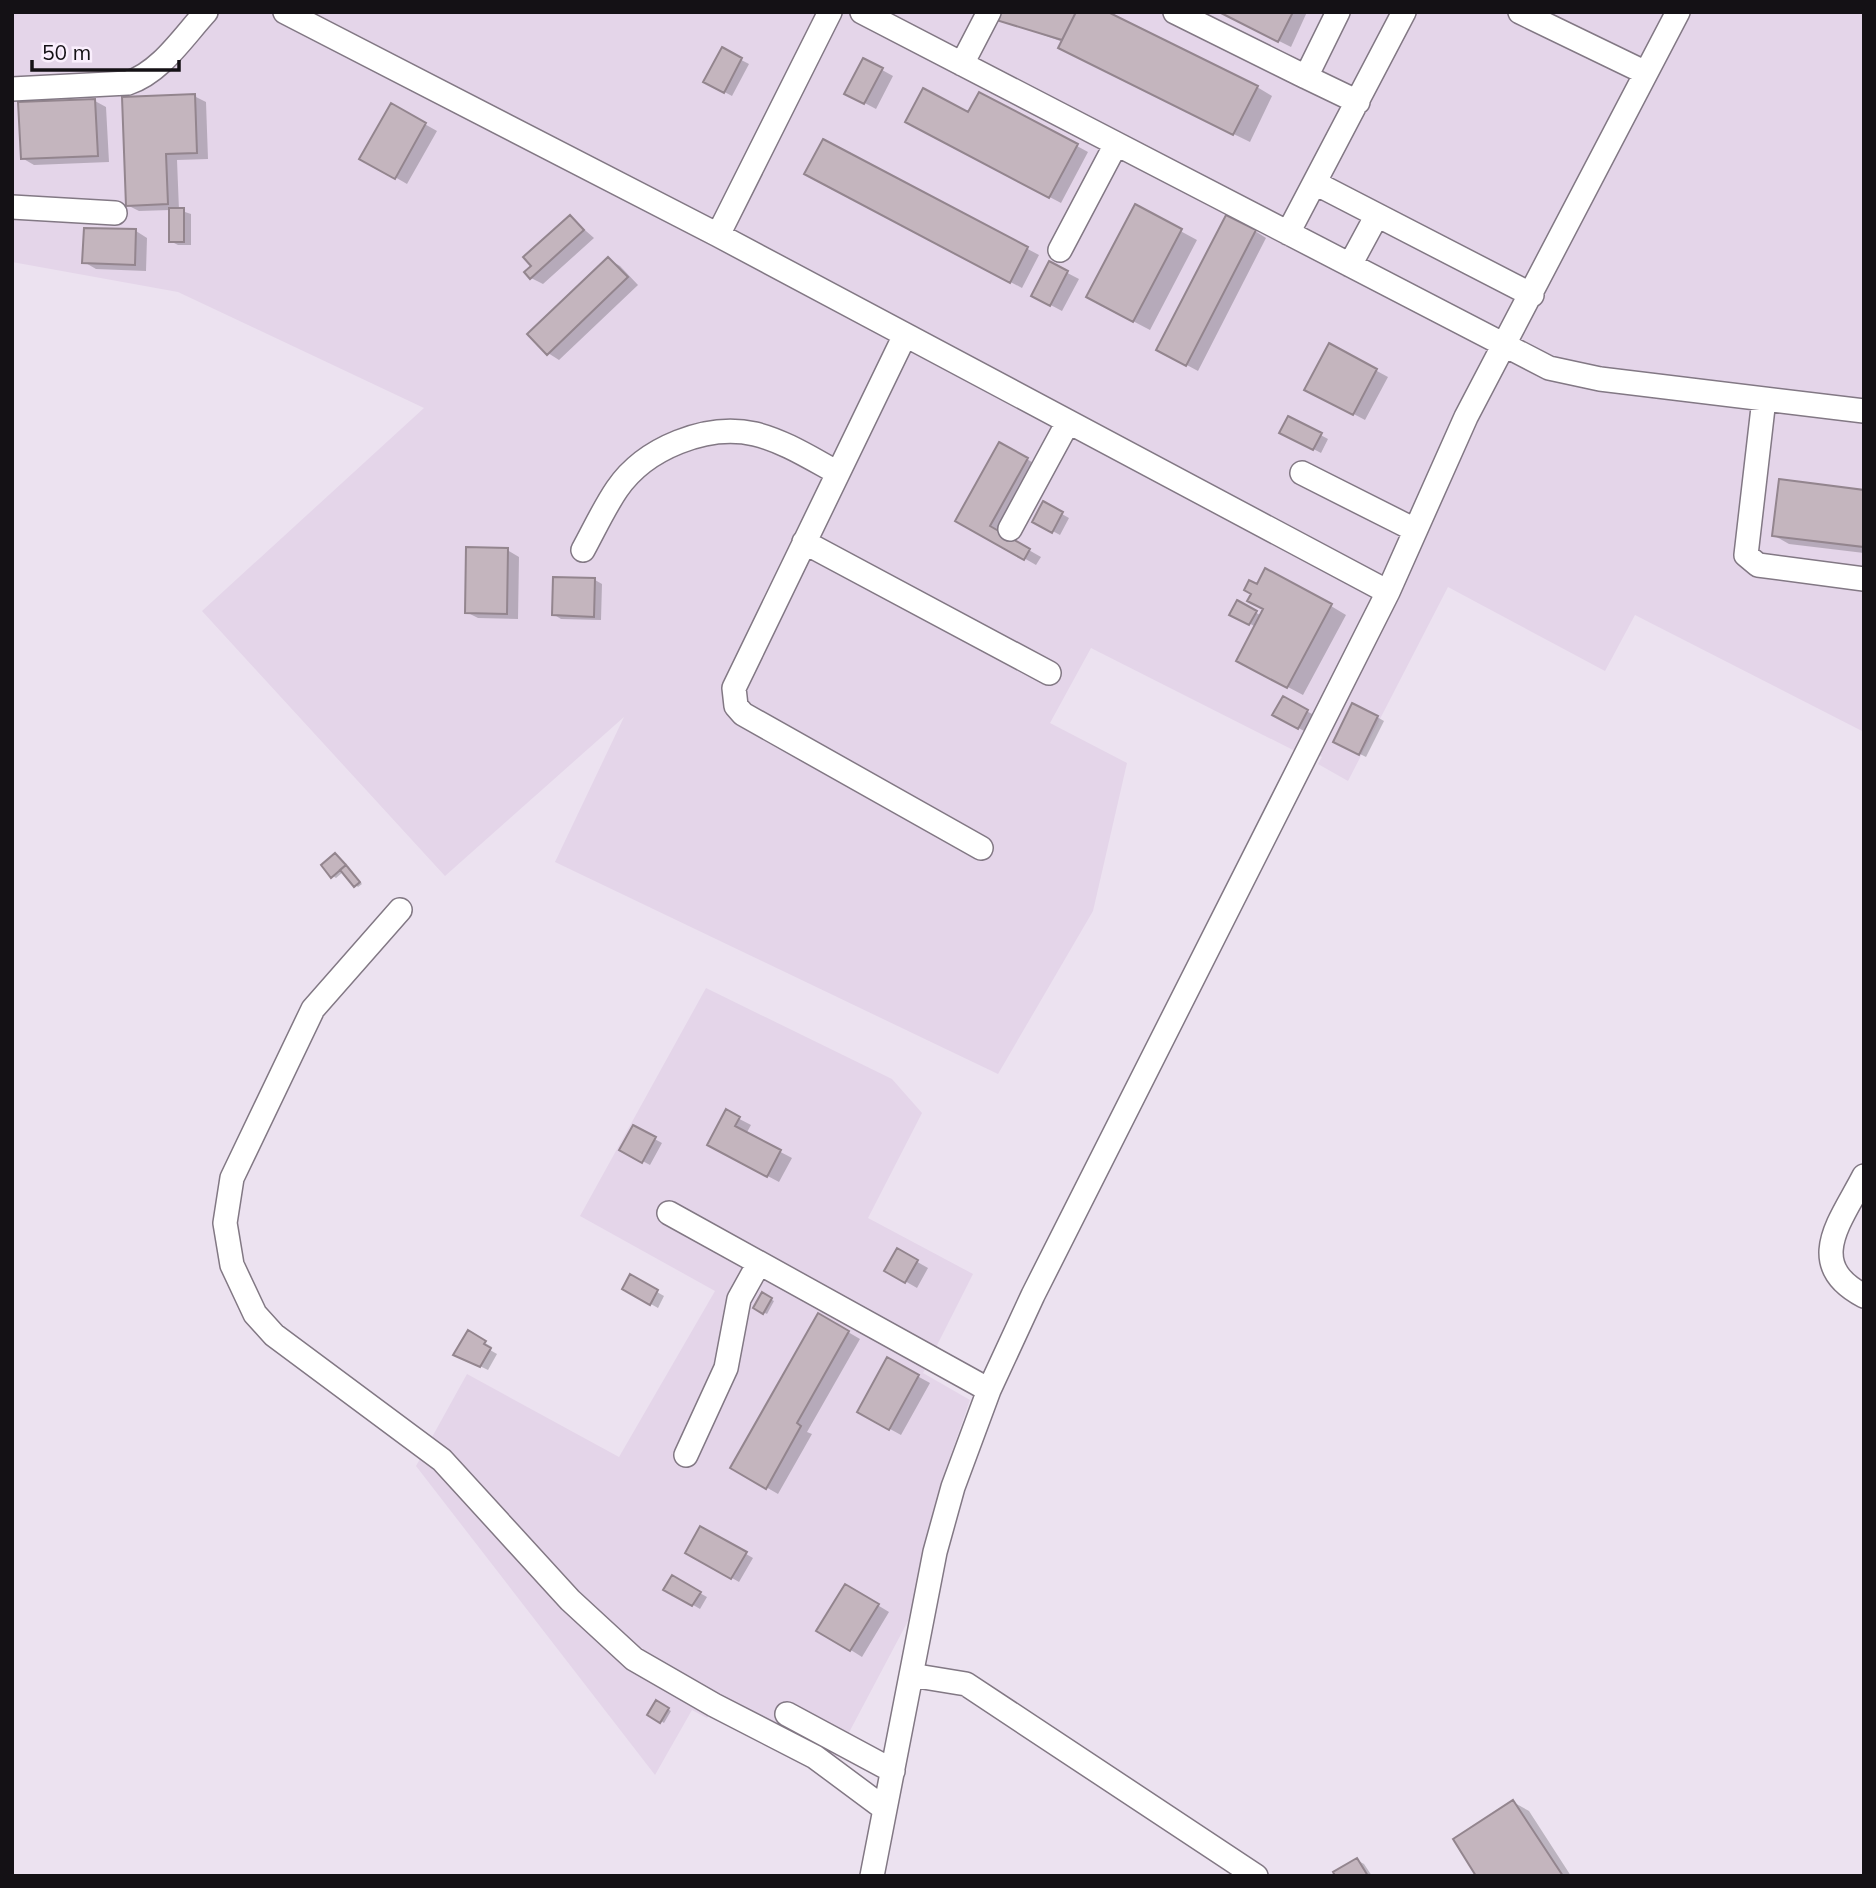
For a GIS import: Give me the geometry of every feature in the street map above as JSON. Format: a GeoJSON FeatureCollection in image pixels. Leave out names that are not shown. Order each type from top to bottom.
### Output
{"type":"FeatureCollection","features":[{"type":"Feature","properties":{"kind":"street"},"geometry":{"type":"LineString","coordinates":[[12,89],[128,83],[140,79],[152,71],[206,12]]}},
{"type":"Feature","properties":{"kind":"street"},"geometry":{"type":"LineString","coordinates":[[285,12],[718,235],[1388,592]]}},
{"type":"Feature","properties":{"kind":"street"},"geometry":{"type":"LineString","coordinates":[[718,235],[830,12]]}},
{"type":"Feature","properties":{"kind":"street"},"geometry":{"type":"LineString","coordinates":[[862,12],[1549,368],[1571,374],[1864,411]]}},
{"type":"Feature","properties":{"kind":"street"},"geometry":{"type":"LineString","coordinates":[[962,64],[989,12]]}},
{"type":"Feature","properties":{"kind":"street"},"geometry":{"type":"LineString","coordinates":[[1175,12],[1358,102]]}},
{"type":"Feature","properties":{"kind":"street"},"geometry":{"type":"LineString","coordinates":[[1306,77],[1338,12]]}},
{"type":"Feature","properties":{"kind":"street"},"geometry":{"type":"LineString","coordinates":[[1288,233],[1404,12]]}},
{"type":"Feature","properties":{"kind":"street"},"geometry":{"type":"LineString","coordinates":[[1520,12],[1646,73]]}},
{"type":"Feature","properties":{"kind":"street"},"geometry":{"type":"LineString","coordinates":[[872,1876],[939,1539],[953,1487],[989,1390],[1040,1283],[1388,592],[1455,439],[1506,346],[1678,12]]}},
{"type":"Feature","properties":{"kind":"street"},"geometry":{"type":"LineString","coordinates":[[1060,250],[1116,144]]}},
{"type":"Feature","properties":{"kind":"street"},"geometry":{"type":"LineString","coordinates":[[1315,183],[1532,295]]}},
{"type":"Feature","properties":{"kind":"street"},"geometry":{"type":"LineString","coordinates":[[12,207],[115,213]]}},
{"type":"Feature","properties":{"kind":"street"},"geometry":{"type":"LineString","coordinates":[[1350,265],[1377,215]]}},
{"type":"Feature","properties":{"kind":"street"},"geometry":{"type":"LineString","coordinates":[[905,335],[734,688],[736,706],[743,714],[981,848]]}},
{"type":"Feature","properties":{"kind":"street"},"geometry":{"type":"LineString","coordinates":[[1764,398],[1746,555],[1758,565],[1864,579]]}},
{"type":"Feature","properties":{"kind":"street"},"geometry":{"type":"LineString","coordinates":[[1010,529],[1068,422]]}},
{"type":"Feature","properties":{"kind":"street"},"geometry":{"type":"LineString","coordinates":[[583,550],[618,488],[628,477],[660,451],[684,440],[733,431],[755,434],[838,473]]}},
{"type":"Feature","properties":{"kind":"street"},"geometry":{"type":"LineString","coordinates":[[1302,473],[1415,530]]}},
{"type":"Feature","properties":{"kind":"street"},"geometry":{"type":"LineString","coordinates":[[804,542],[1049,673]]}},
{"type":"Feature","properties":{"kind":"street"},"geometry":{"type":"LineString","coordinates":[[400,910],[313,1009],[232,1178],[225,1223],[232,1265],[241,1289],[255,1314],[274,1335],[442,1460],[570,1600],[635,1658],[714,1705],[815,1757],[885,1809]]}},
{"type":"Feature","properties":{"kind":"street"},"geometry":{"type":"LineString","coordinates":[[1864,1176],[1831,1240],[1829,1254],[1839,1280],[1864,1296]]}},
{"type":"Feature","properties":{"kind":"street"},"geometry":{"type":"LineString","coordinates":[[669,1213],[989,1390]]}},
{"type":"Feature","properties":{"kind":"street"},"geometry":{"type":"LineString","coordinates":[[686,1455],[726,1368],[739,1298],[760,1263]]}},
{"type":"Feature","properties":{"kind":"street"},"geometry":{"type":"LineString","coordinates":[[911,1675],[966,1684],[1256,1876]]}},
{"type":"Feature","properties":{"kind":"street"},"geometry":{"type":"LineString","coordinates":[[787,1714],[893,1771]]}},
{"type":"Feature","properties":{"kind":"shaded area"},"geometry":{"type":"Polygon","coordinates":[[[12,12],[1864,12],[1864,732],[1635,615],[1605,671],[1448,587],[1348,781],[1318,764],[1322,757],[1308,750],[1297,752],[1091,648],[1050,723],[1127,763],[1093,911],[998,1074],[555,862],[624,717],[445,876],[202,611],[424,408],[178,292],[12,262],[12,12]]]}},
{"type":"Feature","properties":{"kind":"shaded area"},"geometry":{"type":"Polygon","coordinates":[[[706,988],[892,1079],[922,1113],[868,1218],[973,1274],[923,1373],[970,1400],[947,1466],[908,1621],[836,1757],[720,1695],[707,1718],[692,1710],[655,1775],[416,1466],[467,1374],[619,1457],[715,1291],[580,1216],[706,988]]]}},
{"type":"Feature","properties":{"kind":"building"},"geometry":{"type":"Polygon","coordinates":[[[1000,12],[1076,12],[1062,40],[996,20],[1000,12]]]}},
{"type":"Feature","properties":{"kind":"building"},"geometry":{"type":"Polygon","coordinates":[[[1076,12],[1108,12],[1258,86],[1233,135],[1058,48],[1076,12]]]}},
{"type":"Feature","properties":{"kind":"building"},"geometry":{"type":"Polygon","coordinates":[[[1219,12],[1293,12],[1278,42],[1219,12]]]}},
{"type":"Feature","properties":{"kind":"building"},"geometry":{"type":"Polygon","coordinates":[[[722,47],[742,58],[724,93],[703,82],[722,47]]]}},
{"type":"Feature","properties":{"kind":"building"},"geometry":{"type":"Polygon","coordinates":[[[863,58],[883,68],[864,104],[844,94],[863,58]]]}},
{"type":"Feature","properties":{"kind":"building"},"geometry":{"type":"Polygon","coordinates":[[[923,88],[968,112],[979,92],[1078,144],[1049,198],[905,122],[923,88]]]}},
{"type":"Feature","properties":{"kind":"building"},"geometry":{"type":"Polygon","coordinates":[[[195,94],[197,153],[166,154],[168,204],[126,206],[122,97],[195,94]]]}},
{"type":"Feature","properties":{"kind":"building"},"geometry":{"type":"Polygon","coordinates":[[[95,99],[98,156],[21,159],[18,102],[95,99]]]}},
{"type":"Feature","properties":{"kind":"building"},"geometry":{"type":"Polygon","coordinates":[[[391,103],[426,123],[395,179],[359,159],[391,103]]]}},
{"type":"Feature","properties":{"kind":"building"},"geometry":{"type":"Polygon","coordinates":[[[823,139],[1028,247],[1010,283],[804,174],[823,139]]]}},
{"type":"Feature","properties":{"kind":"building"},"geometry":{"type":"Polygon","coordinates":[[[1135,204],[1182,229],[1133,322],[1086,297],[1135,204]]]}},
{"type":"Feature","properties":{"kind":"building"},"geometry":{"type":"Polygon","coordinates":[[[169,208],[184,208],[184,242],[169,242],[169,208]]]}},
{"type":"Feature","properties":{"kind":"building"},"geometry":{"type":"Polygon","coordinates":[[[570,215],[584,230],[530,279],[524,272],[531,266],[523,257],[570,215]]]}},
{"type":"Feature","properties":{"kind":"building"},"geometry":{"type":"Polygon","coordinates":[[[1226,215],[1256,230],[1186,366],[1156,350],[1226,215]]]}},
{"type":"Feature","properties":{"kind":"building"},"geometry":{"type":"Polygon","coordinates":[[[84,228],[136,229],[135,265],[82,263],[84,228]]]}},
{"type":"Feature","properties":{"kind":"building"},"geometry":{"type":"Polygon","coordinates":[[[608,257],[628,277],[547,355],[527,334],[608,257]]]}},
{"type":"Feature","properties":{"kind":"building"},"geometry":{"type":"Polygon","coordinates":[[[1049,261],[1068,271],[1050,306],[1031,296],[1049,261]]]}},
{"type":"Feature","properties":{"kind":"building"},"geometry":{"type":"Polygon","coordinates":[[[1329,343],[1377,369],[1353,415],[1304,390],[1329,343]]]}},
{"type":"Feature","properties":{"kind":"building"},"geometry":{"type":"Polygon","coordinates":[[[1288,416],[1322,433],[1313,450],[1279,433],[1288,416]]]}},
{"type":"Feature","properties":{"kind":"building"},"geometry":{"type":"Polygon","coordinates":[[[999,442],[1028,458],[990,526],[1030,549],[1024,560],[955,521],[999,442]]]}},
{"type":"Feature","properties":{"kind":"building"},"geometry":{"type":"Polygon","coordinates":[[[1779,479],[1864,490],[1864,547],[1772,536],[1779,479]]]}},
{"type":"Feature","properties":{"kind":"building"},"geometry":{"type":"Polygon","coordinates":[[[1043,501],[1063,512],[1052,533],[1032,522],[1043,501]]]}},
{"type":"Feature","properties":{"kind":"building"},"geometry":{"type":"Polygon","coordinates":[[[466,547],[508,548],[507,614],[465,613],[466,547]]]}},
{"type":"Feature","properties":{"kind":"building"},"geometry":{"type":"Polygon","coordinates":[[[1265,568],[1332,604],[1287,688],[1236,661],[1263,609],[1247,601],[1251,594],[1244,590],[1249,580],[1257,584],[1265,568]]]}},
{"type":"Feature","properties":{"kind":"building"},"geometry":{"type":"Polygon","coordinates":[[[553,577],[595,578],[594,617],[552,615],[553,577]]]}},
{"type":"Feature","properties":{"kind":"building"},"geometry":{"type":"Polygon","coordinates":[[[1237,600],[1257,611],[1249,625],[1229,615],[1237,600]]]}},
{"type":"Feature","properties":{"kind":"building"},"geometry":{"type":"Polygon","coordinates":[[[1283,696],[1308,710],[1298,729],[1272,715],[1283,696]]]}},
{"type":"Feature","properties":{"kind":"building"},"geometry":{"type":"Polygon","coordinates":[[[1352,703],[1378,716],[1359,755],[1333,742],[1352,703]]]}},
{"type":"Feature","properties":{"kind":"building"},"geometry":{"type":"Polygon","coordinates":[[[335,853],[346,865],[331,878],[321,865],[335,853]]]}},
{"type":"Feature","properties":{"kind":"building"},"geometry":{"type":"Polygon","coordinates":[[[346,865],[360,882],[354,887],[340,870],[346,865]]]}},
{"type":"Feature","properties":{"kind":"building"},"geometry":{"type":"Polygon","coordinates":[[[726,1109],[740,1117],[735,1126],[781,1150],[767,1177],[707,1145],[726,1109]]]}},
{"type":"Feature","properties":{"kind":"building"},"geometry":{"type":"Polygon","coordinates":[[[633,1125],[656,1137],[642,1163],[619,1150],[633,1125]]]}},
{"type":"Feature","properties":{"kind":"building"},"geometry":{"type":"Polygon","coordinates":[[[897,1248],[918,1260],[905,1283],[884,1271],[897,1248]]]}},
{"type":"Feature","properties":{"kind":"building"},"geometry":{"type":"Polygon","coordinates":[[[630,1274],[658,1290],[650,1305],[622,1289],[630,1274]]]}},
{"type":"Feature","properties":{"kind":"building"},"geometry":{"type":"Polygon","coordinates":[[[762,1292],[772,1298],[763,1314],[753,1308],[762,1292]]]}},
{"type":"Feature","properties":{"kind":"building"},"geometry":{"type":"Polygon","coordinates":[[[818,1313],[849,1331],[797,1423],[801,1426],[766,1489],[730,1468],[818,1313]]]}},
{"type":"Feature","properties":{"kind":"building"},"geometry":{"type":"Polygon","coordinates":[[[468,1330],[486,1341],[484,1344],[491,1348],[480,1367],[453,1355],[468,1330]]]}},
{"type":"Feature","properties":{"kind":"building"},"geometry":{"type":"Polygon","coordinates":[[[887,1357],[919,1375],[889,1430],[857,1412],[887,1357]]]}},
{"type":"Feature","properties":{"kind":"building"},"geometry":{"type":"Polygon","coordinates":[[[700,1526],[747,1552],[731,1579],[685,1553],[700,1526]]]}},
{"type":"Feature","properties":{"kind":"building"},"geometry":{"type":"Polygon","coordinates":[[[672,1575],[701,1592],[692,1606],[663,1590],[672,1575]]]}},
{"type":"Feature","properties":{"kind":"building"},"geometry":{"type":"Polygon","coordinates":[[[845,1584],[879,1604],[850,1651],[816,1631],[845,1584]]]}},
{"type":"Feature","properties":{"kind":"building"},"geometry":{"type":"Polygon","coordinates":[[[656,1700],[669,1708],[660,1723],[647,1715],[656,1700]]]}},
{"type":"Feature","properties":{"kind":"building"},"geometry":{"type":"Polygon","coordinates":[[[1513,1800],[1563,1876],[1476,1876],[1453,1839],[1513,1800]]]}},
{"type":"Feature","properties":{"kind":"building"},"geometry":{"type":"Polygon","coordinates":[[[1357,1858],[1368,1876],[1335,1876],[1333,1872],[1357,1858]]]}}]}
